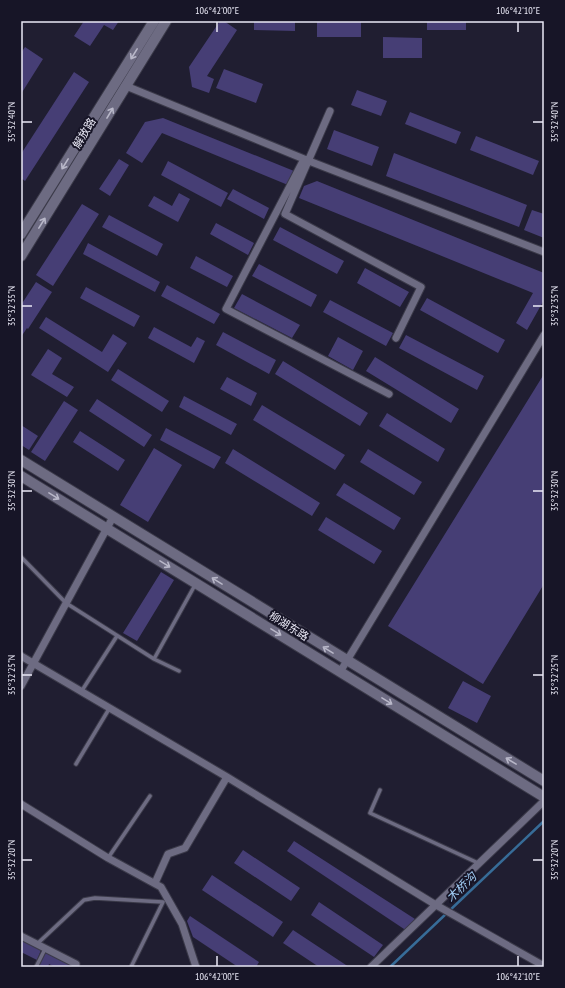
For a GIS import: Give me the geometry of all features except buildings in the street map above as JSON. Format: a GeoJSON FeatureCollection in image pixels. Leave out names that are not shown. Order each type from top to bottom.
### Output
{"type":"FeatureCollection","features":[{"type":"Feature","properties":{"kind":"main road","name":"解放路"},"geometry":{"type":"LineString","coordinates":[[21,234],[154,21]]}},
{"type":"Feature","properties":{"kind":"main road","name":"解放路"},"geometry":{"type":"LineString","coordinates":[[21,256],[166,21]]}},
{"type":"Feature","properties":{"kind":"main road","name":"柳湖东路"},"geometry":{"type":"LineString","coordinates":[[21,460],[346,661],[544,781]]}},
{"type":"Feature","properties":{"kind":"main road","name":"柳湖东路"},"geometry":{"type":"LineString","coordinates":[[21,476],[544,797]]}},
{"type":"Feature","properties":{"kind":"street"},"geometry":{"type":"LineString","coordinates":[[126,86],[307,160],[544,252]]}},
{"type":"Feature","properties":{"kind":"street"},"geometry":{"type":"LineString","coordinates":[[330,111],[307,160],[285,214],[421,288],[396,338]]}},
{"type":"Feature","properties":{"kind":"street"},"geometry":{"type":"LineString","coordinates":[[307,160],[226,309],[389,394]]}},
{"type":"Feature","properties":{"kind":"street"},"geometry":{"type":"LineString","coordinates":[[340,672],[544,335]]}},
{"type":"Feature","properties":{"kind":"street"},"geometry":{"type":"LineString","coordinates":[[21,686],[113,517]]}},
{"type":"Feature","properties":{"kind":"street"},"geometry":{"type":"LineString","coordinates":[[21,656],[226,777],[440,907],[544,966]]}},
{"type":"Feature","properties":{"kind":"street"},"geometry":{"type":"LineString","coordinates":[[155,883],[168,854],[185,848],[226,777]]}},
{"type":"Feature","properties":{"kind":"street"},"geometry":{"type":"LineString","coordinates":[[371,967],[440,907],[479,864],[544,801]]}},
{"type":"Feature","properties":{"kind":"street"},"geometry":{"type":"LineString","coordinates":[[21,804],[108,858],[161,887],[164,899],[182,924],[196,967]]}},
{"type":"Feature","properties":{"kind":"street"},"geometry":{"type":"LineString","coordinates":[[21,936],[76,964]]}},
{"type":"Feature","properties":{"kind":"lane"},"geometry":{"type":"LineString","coordinates":[[21,557],[66,603],[154,659],[179,671]]}},
{"type":"Feature","properties":{"kind":"lane"},"geometry":{"type":"LineString","coordinates":[[154,659],[196,584]]}},
{"type":"Feature","properties":{"kind":"lane"},"geometry":{"type":"LineString","coordinates":[[81,692],[117,636]]}},
{"type":"Feature","properties":{"kind":"lane"},"geometry":{"type":"LineString","coordinates":[[76,764],[109,709]]}},
{"type":"Feature","properties":{"kind":"lane"},"geometry":{"type":"LineString","coordinates":[[380,790],[370,812],[479,864]]}},
{"type":"Feature","properties":{"kind":"lane"},"geometry":{"type":"LineString","coordinates":[[108,858],[150,796]]}},
{"type":"Feature","properties":{"kind":"lane"},"geometry":{"type":"LineString","coordinates":[[37,944],[84,900],[95,898],[164,899],[132,967]]}},
{"type":"Feature","properties":{"kind":"lane"},"geometry":{"type":"LineString","coordinates":[[36,967],[45,948]]}},
{"type":"Feature","properties":{"kind":"waterway","name":"木桥沟"},"geometry":{"type":"LineString","coordinates":[[390,967],[544,821]]}}]}
